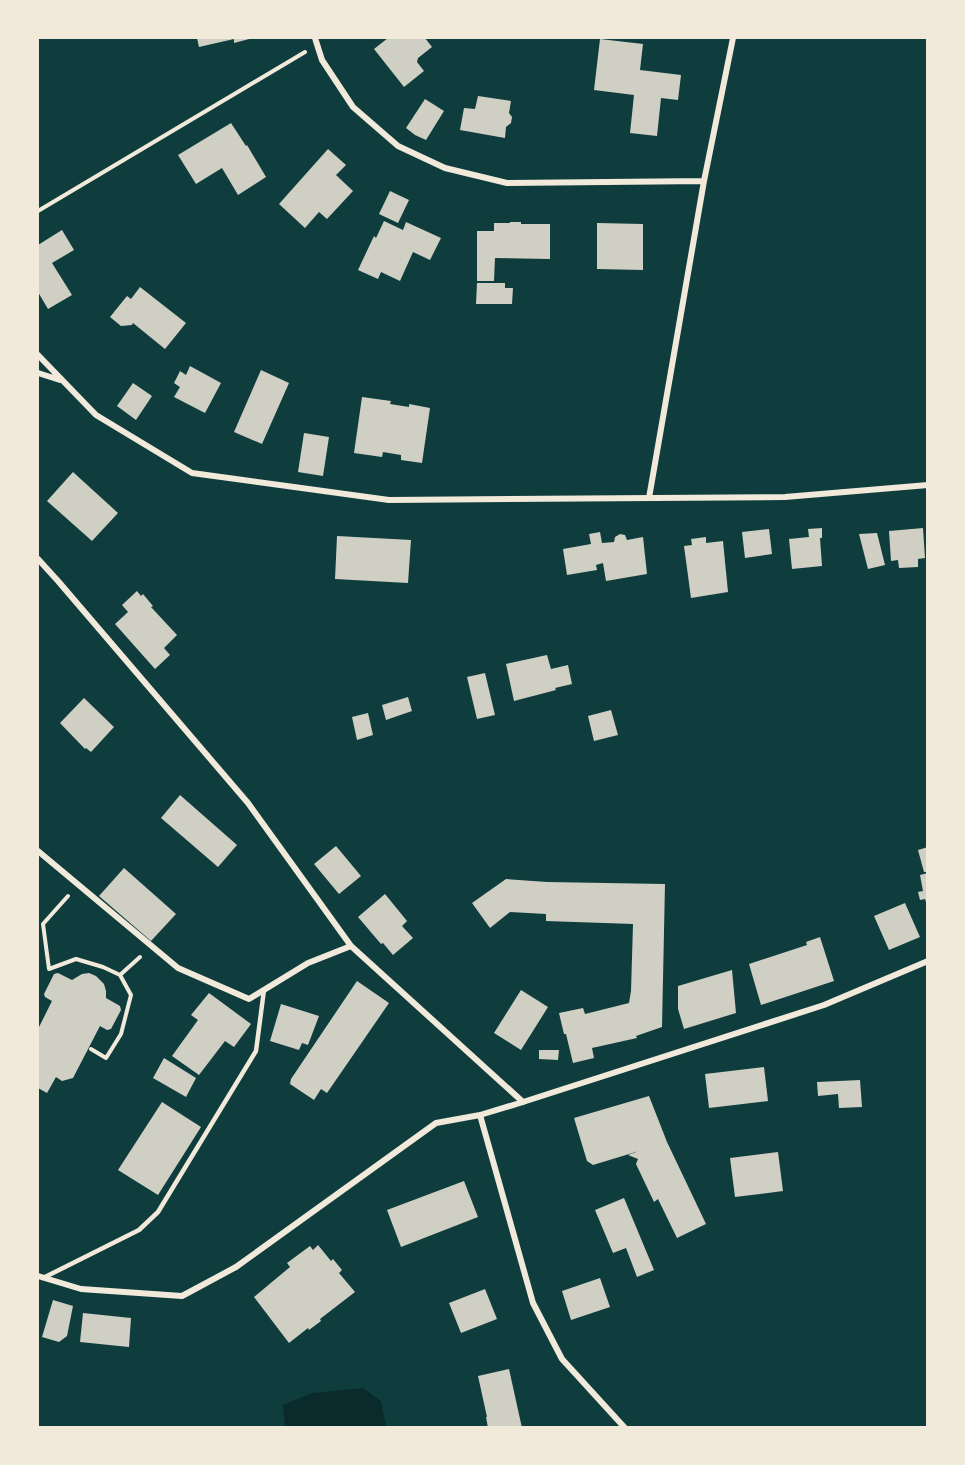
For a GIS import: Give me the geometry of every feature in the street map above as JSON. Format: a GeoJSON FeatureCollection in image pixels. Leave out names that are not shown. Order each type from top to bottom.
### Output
{"type":"FeatureCollection","features":[{"type":"Feature","properties":{"kind":"street"},"geometry":{"type":"LineString","coordinates":[[649,498],[704,181],[733,38]]}},
{"type":"Feature","properties":{"kind":"street"},"geometry":{"type":"LineString","coordinates":[[316,41],[322,60],[353,107],[398,146],[445,168],[507,183],[704,181]]}},
{"type":"Feature","properties":{"kind":"street"},"geometry":{"type":"LineString","coordinates":[[38,355],[96,415],[192,473],[389,501],[785,497],[927,485]]}},
{"type":"Feature","properties":{"kind":"street"},"geometry":{"type":"LineString","coordinates":[[38,373],[63,381]]}},
{"type":"Feature","properties":{"kind":"street"},"geometry":{"type":"LineString","coordinates":[[38,559],[248,803],[351,946],[523,1102]]}},
{"type":"Feature","properties":{"kind":"street"},"geometry":{"type":"LineString","coordinates":[[38,851],[178,968],[249,999],[308,963],[351,946]]}},
{"type":"Feature","properties":{"kind":"street"},"geometry":{"type":"LineString","coordinates":[[40,1277],[81,1289],[182,1296],[236,1268],[436,1124],[480,1115],[523,1102],[824,1005],[927,961]]}},
{"type":"Feature","properties":{"kind":"street"},"geometry":{"type":"LineString","coordinates":[[480,1115],[533,1303],[562,1359],[625,1428]]}},
{"type":"Feature","properties":{"kind":"lane"},"geometry":{"type":"LineString","coordinates":[[40,1277],[140,1230],[158,1212],[256,1051],[264,990]]}},
{"type":"Feature","properties":{"kind":"path"},"geometry":{"type":"LineString","coordinates":[[38,211],[316,41]]}},
{"type":"Feature","properties":{"kind":"path"},"geometry":{"type":"LineString","coordinates":[[79,885],[43,924],[48,969],[76,959],[104,967],[120,975],[131,995],[121,1034],[106,1059],[91,1049]]}},
{"type":"Feature","properties":{"kind":"path"},"geometry":{"type":"LineString","coordinates":[[120,975],[151,946]]}},
{"type":"Feature","properties":{"kind":"water"},"geometry":{"type":"Polygon","coordinates":[[[363,1388],[381,1401],[386,1427],[285,1427],[283,1405],[312,1393],[363,1388]]]}},
{"type":"Feature","properties":{"kind":"building"},"geometry":{"type":"Polygon","coordinates":[[[197,38],[253,38],[234,43],[234,39],[199,47],[197,38]]]}},
{"type":"Feature","properties":{"kind":"building"},"geometry":{"type":"Polygon","coordinates":[[[388,38],[425,38],[432,47],[418,58],[417,62],[424,71],[404,87],[374,49],[388,38]]]}},
{"type":"Feature","properties":{"kind":"building"},"geometry":{"type":"Polygon","coordinates":[[[600,39],[643,44],[640,70],[681,75],[678,100],[661,98],[657,136],[630,133],[634,95],[594,90],[600,39]]]}},
{"type":"Feature","properties":{"kind":"building"},"geometry":{"type":"Polygon","coordinates":[[[478,96],[511,101],[509,113],[512,117],[511,123],[506,127],[505,138],[460,130],[464,108],[475,109],[478,96]]]}},
{"type":"Feature","properties":{"kind":"building"},"geometry":{"type":"Polygon","coordinates":[[[425,99],[444,111],[426,140],[406,128],[425,99]]]}},
{"type":"Feature","properties":{"kind":"building"},"geometry":{"type":"Polygon","coordinates":[[[231,123],[266,177],[238,195],[222,168],[196,184],[178,155],[231,123]]]}},
{"type":"Feature","properties":{"kind":"building"},"geometry":{"type":"Polygon","coordinates":[[[328,149],[346,165],[336,175],[353,191],[327,219],[319,212],[305,228],[279,204],[328,149]]]}},
{"type":"Feature","properties":{"kind":"building"},"geometry":{"type":"Polygon","coordinates":[[[390,191],[409,200],[398,223],[379,214],[390,191]]]}},
{"type":"Feature","properties":{"kind":"building"},"geometry":{"type":"Polygon","coordinates":[[[384,221],[403,230],[406,222],[441,238],[430,260],[413,252],[400,281],[381,272],[378,279],[358,270],[374,236],[376,238],[384,221]]]}},
{"type":"Feature","properties":{"kind":"building"},"geometry":{"type":"Polygon","coordinates":[[[494,223],[550,224],[550,259],[495,258],[494,281],[477,281],[477,231],[494,231],[494,223]]]}},
{"type":"Feature","properties":{"kind":"building"},"geometry":{"type":"Polygon","coordinates":[[[597,223],[643,224],[643,270],[597,269],[597,223]]]}},
{"type":"Feature","properties":{"kind":"building"},"geometry":{"type":"Polygon","coordinates":[[[62,230],[74,250],[52,263],[72,295],[48,309],[38,292],[38,245],[62,230]]]}},
{"type":"Feature","properties":{"kind":"building"},"geometry":{"type":"Polygon","coordinates":[[[477,283],[505,283],[505,288],[513,288],[512,304],[476,304],[477,283]]]}},
{"type":"Feature","properties":{"kind":"building"},"geometry":{"type":"Polygon","coordinates":[[[140,287],[186,323],[165,349],[133,323],[121,326],[110,317],[127,296],[131,299],[140,287]]]}},
{"type":"Feature","properties":{"kind":"building"},"geometry":{"type":"Polygon","coordinates":[[[190,366],[221,383],[205,413],[174,397],[180,387],[174,383],[180,371],[186,375],[190,366]]]}},
{"type":"Feature","properties":{"kind":"building"},"geometry":{"type":"Polygon","coordinates":[[[261,370],[289,383],[262,444],[234,432],[261,370]]]}},
{"type":"Feature","properties":{"kind":"building"},"geometry":{"type":"Polygon","coordinates":[[[133,383],[152,396],[136,420],[117,406],[133,383]]]}},
{"type":"Feature","properties":{"kind":"building"},"geometry":{"type":"Polygon","coordinates":[[[362,397],[391,401],[390,404],[409,407],[409,404],[430,408],[422,463],[401,460],[401,455],[383,452],[382,457],[354,453],[362,397]]]}},
{"type":"Feature","properties":{"kind":"building"},"geometry":{"type":"Polygon","coordinates":[[[304,433],[329,437],[323,476],[298,472],[304,433]]]}},
{"type":"Feature","properties":{"kind":"building"},"geometry":{"type":"Polygon","coordinates":[[[73,472],[118,513],[92,541],[47,501],[73,472]]]}},
{"type":"Feature","properties":{"kind":"building"},"geometry":{"type":"Polygon","coordinates":[[[822,528],[822,538],[820,538],[822,566],[792,569],[789,539],[809,537],[808,529],[822,528]]]}},
{"type":"Feature","properties":{"kind":"building"},"geometry":{"type":"Polygon","coordinates":[[[923,528],[925,558],[918,559],[918,567],[899,568],[898,560],[891,561],[889,531],[923,528]]]}},
{"type":"Feature","properties":{"kind":"building"},"geometry":{"type":"Polygon","coordinates":[[[769,529],[772,554],[745,558],[742,532],[769,529]]]}},
{"type":"Feature","properties":{"kind":"building"},"geometry":{"type":"Polygon","coordinates":[[[600,532],[602,543],[614,542],[615,537],[620,534],[625,535],[627,540],[643,537],[647,574],[606,581],[603,563],[596,565],[597,570],[567,575],[563,549],[591,544],[589,534],[600,532]]]}},
{"type":"Feature","properties":{"kind":"building"},"geometry":{"type":"Polygon","coordinates":[[[877,533],[885,565],[868,569],[859,534],[877,533]]]}},
{"type":"Feature","properties":{"kind":"building"},"geometry":{"type":"Polygon","coordinates":[[[337,536],[411,540],[408,583],[335,579],[337,536]]]}},
{"type":"Feature","properties":{"kind":"building"},"geometry":{"type":"Polygon","coordinates":[[[706,537],[706,543],[723,541],[728,592],[691,598],[684,546],[692,545],[691,539],[706,537]]]}},
{"type":"Feature","properties":{"kind":"building"},"geometry":{"type":"Polygon","coordinates":[[[137,591],[141,596],[143,594],[153,606],[151,607],[177,635],[164,648],[170,655],[155,669],[115,624],[128,612],[122,605],[137,591]]]}},
{"type":"Feature","properties":{"kind":"building"},"geometry":{"type":"Polygon","coordinates":[[[547,655],[551,669],[568,665],[572,684],[514,701],[506,664],[547,655]]]}},
{"type":"Feature","properties":{"kind":"building"},"geometry":{"type":"Polygon","coordinates":[[[485,673],[495,715],[477,719],[467,677],[485,673]]]}},
{"type":"Feature","properties":{"kind":"building"},"geometry":{"type":"Polygon","coordinates":[[[408,697],[412,711],[386,720],[382,705],[408,697]]]}},
{"type":"Feature","properties":{"kind":"building"},"geometry":{"type":"Polygon","coordinates":[[[84,698],[114,727],[91,752],[85,749],[60,723],[84,698]]]}},
{"type":"Feature","properties":{"kind":"building"},"geometry":{"type":"Polygon","coordinates":[[[611,710],[618,735],[594,741],[588,716],[611,710]]]}},
{"type":"Feature","properties":{"kind":"building"},"geometry":{"type":"Polygon","coordinates":[[[368,713],[373,735],[357,740],[352,717],[368,713]]]}},
{"type":"Feature","properties":{"kind":"building"},"geometry":{"type":"Polygon","coordinates":[[[180,795],[237,845],[218,867],[161,818],[180,795]]]}},
{"type":"Feature","properties":{"kind":"building"},"geometry":{"type":"Polygon","coordinates":[[[336,846],[361,876],[339,894],[314,864],[336,846]]]}},
{"type":"Feature","properties":{"kind":"building"},"geometry":{"type":"Polygon","coordinates":[[[928,847],[928,872],[924,872],[918,850],[928,847]]]}},
{"type":"Feature","properties":{"kind":"building"},"geometry":{"type":"Polygon","coordinates":[[[124,868],[176,914],[151,941],[99,896],[124,868]]]}},
{"type":"Feature","properties":{"kind":"building"},"geometry":{"type":"Polygon","coordinates":[[[928,873],[927,905],[925,899],[920,900],[918,892],[923,891],[920,875],[928,873]]]}},
{"type":"Feature","properties":{"kind":"building"},"geometry":{"type":"Polygon","coordinates":[[[506,879],[665,884],[662,1027],[636,1036],[637,1038],[592,1048],[594,1058],[573,1063],[559,1013],[583,1008],[585,1014],[629,1003],[633,924],[546,921],[546,914],[510,912],[490,928],[472,903],[506,879]]]}},
{"type":"Feature","properties":{"kind":"building"},"geometry":{"type":"Polygon","coordinates":[[[385,894],[407,921],[402,926],[413,938],[393,955],[358,917],[385,894]]]}},
{"type":"Feature","properties":{"kind":"building"},"geometry":{"type":"Polygon","coordinates":[[[905,903],[920,937],[889,950],[874,916],[905,903]]]}},
{"type":"Feature","properties":{"kind":"building"},"geometry":{"type":"Polygon","coordinates":[[[820,937],[834,981],[761,1005],[749,964],[807,945],[806,942],[820,937]]]}},
{"type":"Feature","properties":{"kind":"building"},"geometry":{"type":"Polygon","coordinates":[[[732,970],[736,1013],[684,1029],[678,1009],[678,986],[732,970]]]}},
{"type":"Feature","properties":{"kind":"building"},"geometry":{"type":"Polygon","coordinates":[[[58,973],[72,980],[82,974],[89,973],[96,976],[104,984],[106,998],[120,1006],[121,1010],[111,1029],[107,1030],[100,1026],[73,1078],[62,1081],[56,1077],[47,1093],[38,1088],[38,1029],[52,1001],[44,994],[54,974],[58,973]]]}},
{"type":"Feature","properties":{"kind":"building"},"geometry":{"type":"Polygon","coordinates":[[[357,981],[389,1003],[327,1093],[321,1089],[314,1100],[290,1084],[291,1079],[357,981]]]}},
{"type":"Feature","properties":{"kind":"building"},"geometry":{"type":"Polygon","coordinates":[[[521,990],[548,1007],[521,1050],[494,1033],[521,990]]]}},
{"type":"Feature","properties":{"kind":"building"},"geometry":{"type":"Polygon","coordinates":[[[209,993],[251,1024],[234,1047],[225,1041],[199,1075],[172,1056],[198,1020],[191,1015],[209,993]]]}},
{"type":"Feature","properties":{"kind":"building"},"geometry":{"type":"Polygon","coordinates":[[[281,1004],[319,1016],[308,1045],[302,1043],[299,1050],[270,1041],[281,1004]]]}},
{"type":"Feature","properties":{"kind":"building"},"geometry":{"type":"Polygon","coordinates":[[[539,1050],[559,1050],[558,1060],[539,1059],[539,1050]]]}},
{"type":"Feature","properties":{"kind":"building"},"geometry":{"type":"Polygon","coordinates":[[[164,1058],[196,1078],[186,1097],[153,1078],[164,1058]]]}},
{"type":"Feature","properties":{"kind":"building"},"geometry":{"type":"Polygon","coordinates":[[[764,1067],[768,1101],[709,1108],[705,1074],[764,1067]]]}},
{"type":"Feature","properties":{"kind":"building"},"geometry":{"type":"Polygon","coordinates":[[[860,1080],[862,1107],[839,1108],[838,1094],[818,1096],[817,1082],[860,1080]]]}},
{"type":"Feature","properties":{"kind":"building"},"geometry":{"type":"Polygon","coordinates":[[[649,1096],[667,1142],[706,1224],[677,1238],[658,1199],[654,1202],[636,1164],[638,1159],[628,1155],[639,1151],[593,1165],[587,1161],[574,1118],[649,1096]]]}},
{"type":"Feature","properties":{"kind":"building"},"geometry":{"type":"Polygon","coordinates":[[[162,1102],[201,1127],[158,1195],[118,1170],[162,1102]]]}},
{"type":"Feature","properties":{"kind":"building"},"geometry":{"type":"Polygon","coordinates":[[[778,1152],[783,1191],[735,1197],[730,1158],[778,1152]]]}},
{"type":"Feature","properties":{"kind":"building"},"geometry":{"type":"Polygon","coordinates":[[[464,1181],[478,1217],[401,1247],[387,1210],[464,1181]]]}},
{"type":"Feature","properties":{"kind":"building"},"geometry":{"type":"Polygon","coordinates":[[[624,1198],[654,1270],[637,1277],[626,1248],[613,1253],[595,1210],[624,1198]]]}},
{"type":"Feature","properties":{"kind":"building"},"geometry":{"type":"Polygon","coordinates":[[[318,1245],[342,1270],[339,1273],[355,1292],[320,1319],[321,1321],[289,1343],[254,1297],[290,1267],[287,1263],[310,1246],[313,1250],[318,1245]]]}},
{"type":"Feature","properties":{"kind":"building"},"geometry":{"type":"Polygon","coordinates":[[[600,1278],[610,1307],[571,1320],[562,1291],[600,1278]]]}},
{"type":"Feature","properties":{"kind":"building"},"geometry":{"type":"Polygon","coordinates":[[[485,1289],[497,1319],[461,1333],[449,1303],[485,1289]]]}},
{"type":"Feature","properties":{"kind":"building"},"geometry":{"type":"Polygon","coordinates":[[[53,1300],[73,1306],[67,1336],[59,1342],[42,1337],[53,1300]]]}},
{"type":"Feature","properties":{"kind":"building"},"geometry":{"type":"Polygon","coordinates":[[[83,1313],[131,1318],[129,1347],[80,1342],[83,1313]]]}},
{"type":"Feature","properties":{"kind":"building"},"geometry":{"type":"Polygon","coordinates":[[[509,1369],[522,1428],[488,1428],[478,1376],[509,1369]]]}}]}
